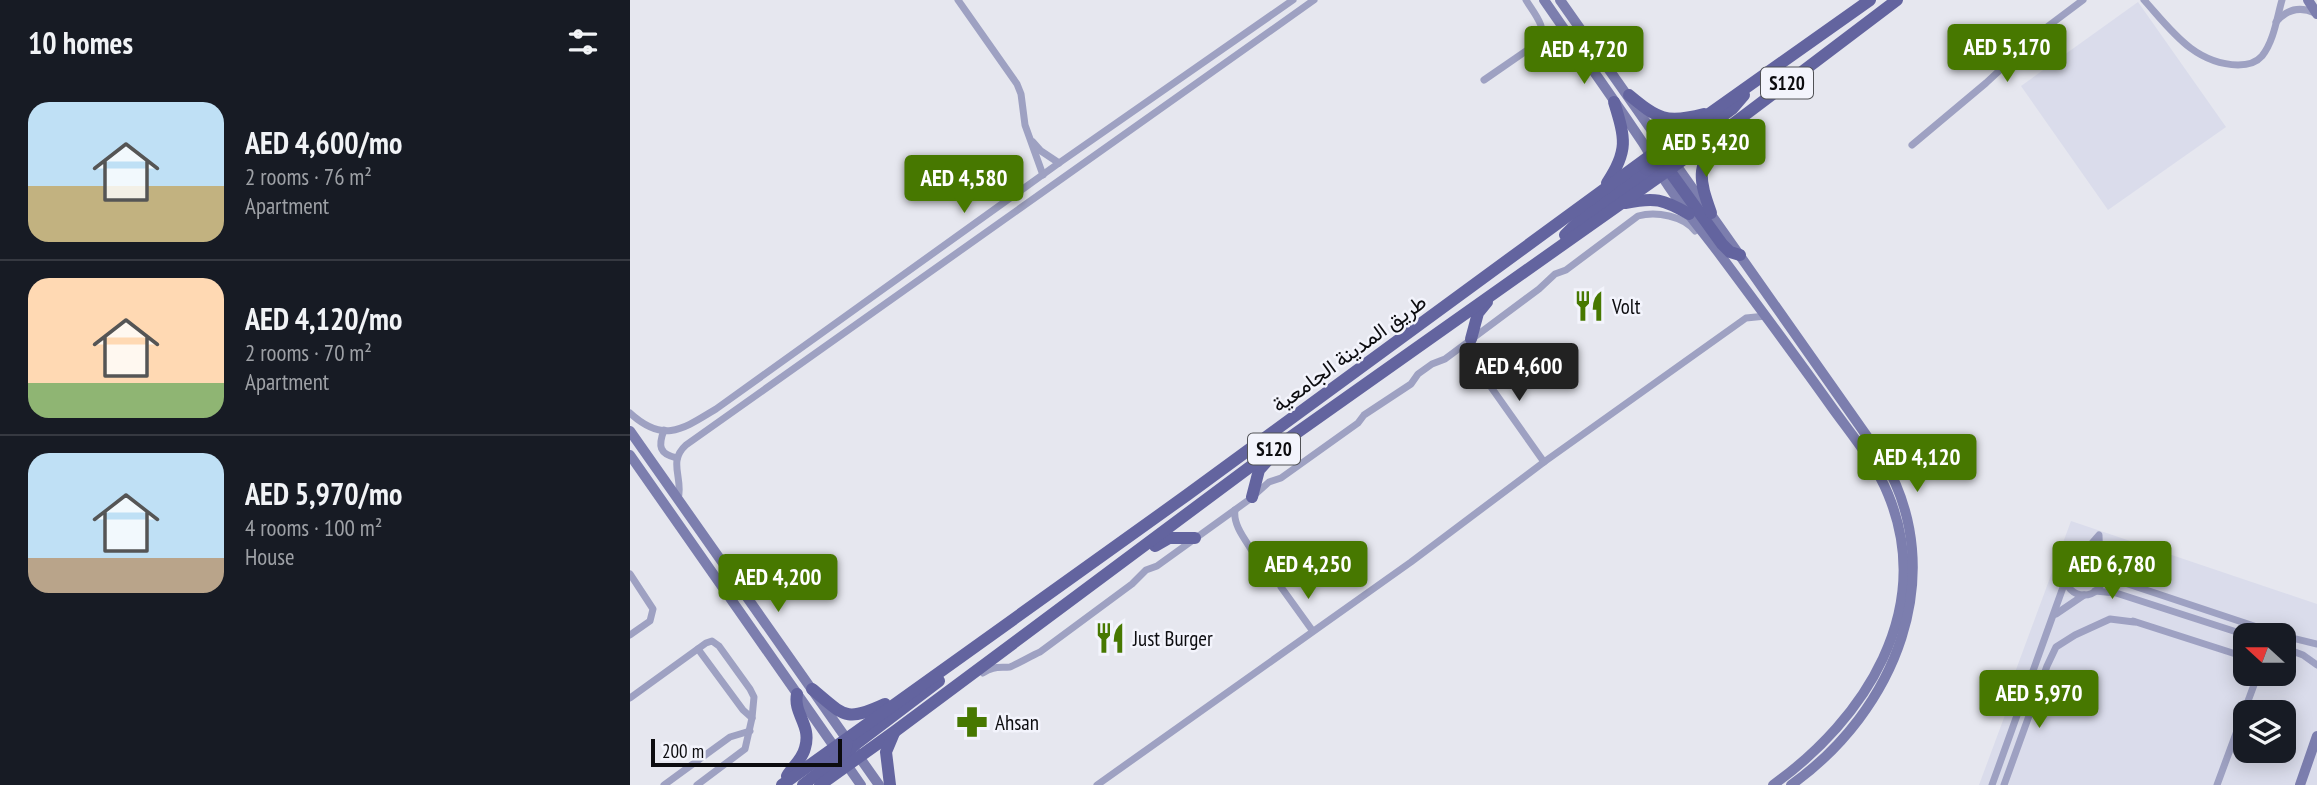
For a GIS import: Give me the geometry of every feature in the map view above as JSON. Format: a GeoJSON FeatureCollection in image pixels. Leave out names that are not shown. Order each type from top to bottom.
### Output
{"type":"FeatureCollection","features":[{"type":"Feature","properties":{"kind":"main road"},"geometry":{"type":"LineString","coordinates":[[1544,0],[1614,102],[1711,213],[1883,459],[1899,489],[1912,536],[1914,577],[1900,640],[1884,679],[1862,717],[1822,761],[1791,785]]}},
{"type":"Feature","properties":{"kind":"main road"},"geometry":{"type":"LineString","coordinates":[[1560,0],[1629,95],[1689,214],[1866,455],[1882,480],[1898,527],[1903,561],[1898,617],[1874,677],[1855,707],[1828,740],[1773,785]]}},
{"type":"Feature","properties":{"kind":"main road","name":"طريق المدينة الجامعية"},"geometry":{"type":"LineString","coordinates":[[853,748],[894,732],[1278,446],[1621,203],[1711,112],[1870,0]]}},
{"type":"Feature","properties":{"kind":"main road","name":"طريق المدينة الجامعية"},"geometry":{"type":"LineString","coordinates":[[784,784],[853,748],[896,703],[944,671],[1603,190],[1725,130],[1897,0]]}},
{"type":"Feature","properties":{"kind":"main road"},"geometry":{"type":"LineString","coordinates":[[2308,0],[2317,13]]}},
{"type":"Feature","properties":{"kind":"main road"},"geometry":{"type":"LineString","coordinates":[[1557,248],[1579,221],[1737,105],[1748,88]]}},
{"type":"Feature","properties":{"kind":"main road"},"geometry":{"type":"LineString","coordinates":[[1629,95],[1652,114],[1668,120],[1711,112]]}},
{"type":"Feature","properties":{"kind":"main road"},"geometry":{"type":"LineString","coordinates":[[1603,190],[1620,163],[1624,148],[1624,134],[1614,102]]}},
{"type":"Feature","properties":{"kind":"main road"},"geometry":{"type":"LineString","coordinates":[[1711,213],[1702,183],[1702,165],[1706,155],[1725,130]]}},
{"type":"Feature","properties":{"kind":"main road"},"geometry":{"type":"LineString","coordinates":[[1663,161],[1722,244],[1730,252],[1740,255]]}},
{"type":"Feature","properties":{"kind":"main road"},"geometry":{"type":"LineString","coordinates":[[1621,203],[1660,199],[1689,214]]}},
{"type":"Feature","properties":{"kind":"main road"},"geometry":{"type":"LineString","coordinates":[[1470,340],[1478,313],[1495,292]]}},
{"type":"Feature","properties":{"kind":"main road"},"geometry":{"type":"LineString","coordinates":[[630,432],[879,785]]}},
{"type":"Feature","properties":{"kind":"main road"},"geometry":{"type":"LineString","coordinates":[[1252,497],[1259,470],[1278,446]]}},
{"type":"Feature","properties":{"kind":"main road"},"geometry":{"type":"LineString","coordinates":[[630,455],[861,785]]}},
{"type":"Feature","properties":{"kind":"main road"},"geometry":{"type":"LineString","coordinates":[[1138,550],[1151,548],[1167,539],[1195,538]]}},
{"type":"Feature","properties":{"kind":"main road"},"geometry":{"type":"LineString","coordinates":[[803,785],[934,687],[944,671]]}},
{"type":"Feature","properties":{"kind":"main road"},"geometry":{"type":"LineString","coordinates":[[812,689],[848,715],[859,715],[886,703],[896,703]]}},
{"type":"Feature","properties":{"kind":"main road"},"geometry":{"type":"LineString","coordinates":[[784,784],[789,772],[801,758],[806,743],[806,728],[797,707],[797,694]]}},
{"type":"Feature","properties":{"kind":"main road"},"geometry":{"type":"LineString","coordinates":[[890,785],[886,752],[894,732]]}},
{"type":"Feature","properties":{"kind":"main road"},"geometry":{"type":"LineString","coordinates":[[2300,785],[2317,736]]}},
{"type":"Feature","properties":{"kind":"main road","name":"طريق المدينة الجامعية"},"geometry":{"type":"LineString","coordinates":[[820,785],[840,757]]}},
{"type":"Feature","properties":{"kind":"street"},"geometry":{"type":"LineString","coordinates":[[957,0],[1017,85],[1028,136],[1043,175]]}},
{"type":"Feature","properties":{"kind":"street"},"geometry":{"type":"LineString","coordinates":[[630,413],[644,424],[675,431],[716,409],[1059,163],[1293,0]]}},
{"type":"Feature","properties":{"kind":"street"},"geometry":{"type":"LineString","coordinates":[[678,499],[680,489],[676,473],[677,458],[684,447],[1314,0]]}},
{"type":"Feature","properties":{"kind":"street"},"geometry":{"type":"LineString","coordinates":[[1484,80],[1543,37],[1542,27],[1526,0]]}},
{"type":"Feature","properties":{"kind":"street"},"geometry":{"type":"LineString","coordinates":[[1912,145],[1992,78],[2043,30],[2083,0]]}},
{"type":"Feature","properties":{"kind":"street"},"geometry":{"type":"LineString","coordinates":[[2144,0],[2190,50],[2204,58],[2231,65],[2246,65],[2260,58],[2266,50],[2282,0]]}},
{"type":"Feature","properties":{"kind":"street"},"geometry":{"type":"LineString","coordinates":[[2276,22],[2286,13],[2295,10],[2317,13]]}},
{"type":"Feature","properties":{"kind":"street"},"geometry":{"type":"LineString","coordinates":[[1247,31],[1254,42]]}},
{"type":"Feature","properties":{"kind":"street"},"geometry":{"type":"LineString","coordinates":[[1028,136],[1041,151],[1059,163]]}},
{"type":"Feature","properties":{"kind":"street"},"geometry":{"type":"LineString","coordinates":[[958,684],[970,682],[991,668],[1014,666],[1026,657],[1040,652],[1132,584],[1143,572],[1157,566],[1269,482],[1283,476],[1358,423],[1371,410],[1411,384],[1418,374],[1454,352],[1555,274],[1566,270],[1643,214],[1686,221],[1709,248],[1718,252]]}},
{"type":"Feature","properties":{"kind":"street"},"geometry":{"type":"LineString","coordinates":[[1746,318],[1752,297]]}},
{"type":"Feature","properties":{"kind":"street"},"geometry":{"type":"LineString","coordinates":[[1097,785],[1411,562],[1746,318],[1766,316]]}},
{"type":"Feature","properties":{"kind":"street"},"geometry":{"type":"LineString","coordinates":[[1470,340],[1467,351],[1544,463]]}},
{"type":"Feature","properties":{"kind":"street"},"geometry":{"type":"LineString","coordinates":[[1454,352],[1472,359]]}},
{"type":"Feature","properties":{"kind":"street"},"geometry":{"type":"LineString","coordinates":[[664,430],[660,449],[667,456],[677,458]]}},
{"type":"Feature","properties":{"kind":"street"},"geometry":{"type":"LineString","coordinates":[[1235,510],[1239,528],[1265,566],[1263,575],[1281,587]]}},
{"type":"Feature","properties":{"kind":"street"},"geometry":{"type":"LineString","coordinates":[[1221,520],[1239,528]]}},
{"type":"Feature","properties":{"kind":"street"},"geometry":{"type":"LineString","coordinates":[[1992,785],[2066,579],[2067,568],[2099,535],[2102,582],[2095,591]]}},
{"type":"Feature","properties":{"kind":"street"},"geometry":{"type":"LineString","coordinates":[[2079,558],[2091,559],[2119,581],[2243,623]]}},
{"type":"Feature","properties":{"kind":"street"},"geometry":{"type":"LineString","coordinates":[[1265,566],[1273,564],[1281,587],[1312,631]]}},
{"type":"Feature","properties":{"kind":"street"},"geometry":{"type":"LineString","coordinates":[[1268,577],[1273,576],[1275,571]]}},
{"type":"Feature","properties":{"kind":"street"},"geometry":{"type":"LineString","coordinates":[[630,575],[651,605],[653,614],[650,621],[630,635]]}},
{"type":"Feature","properties":{"kind":"street"},"geometry":{"type":"LineString","coordinates":[[2066,579],[2073,592],[2084,595]]}},
{"type":"Feature","properties":{"kind":"street"},"geometry":{"type":"LineString","coordinates":[[2051,620],[2066,605],[2095,591],[2123,595],[2233,631]]}},
{"type":"Feature","properties":{"kind":"street"},"geometry":{"type":"LineString","coordinates":[[2004,785],[2047,666],[2056,647],[2075,635],[2114,619],[2134,622],[2233,654]]}},
{"type":"Feature","properties":{"kind":"street"},"geometry":{"type":"LineString","coordinates":[[2296,639],[2317,644]]}},
{"type":"Feature","properties":{"kind":"street"},"geometry":{"type":"LineString","coordinates":[[630,698],[708,642],[715,642],[719,646],[752,693],[750,731],[745,749],[697,785]]}},
{"type":"Feature","properties":{"kind":"street"},"geometry":{"type":"LineString","coordinates":[[698,649],[745,713],[752,718]]}},
{"type":"Feature","properties":{"kind":"street"},"geometry":{"type":"LineString","coordinates":[[2296,652],[2317,666]]}},
{"type":"Feature","properties":{"kind":"street"},"geometry":{"type":"LineString","coordinates":[[2217,785],[2253,686]]}},
{"type":"Feature","properties":{"kind":"street"},"geometry":{"type":"LineString","coordinates":[[664,785],[730,737],[750,731]]}},
{"type":"Feature","properties":{"kind":"shaded area"},"geometry":{"type":"Polygon","coordinates":[[[2138,2],[2226,127],[2108,210],[2021,86],[2138,2]]]}},
{"type":"Feature","properties":{"kind":"shaded area"},"geometry":{"type":"Polygon","coordinates":[[[2071,521],[2317,604],[2317,785],[1979,785],[2005,715],[2000,713],[2071,521]]]}},
{"type":"Feature","properties":{"kind":"place","name":"Volt"},"geometry":{"type":"Point","coordinates":[1589,306]}},
{"type":"Feature","properties":{"kind":"place","name":"Just Burger"},"geometry":{"type":"Point","coordinates":[1110,638]}},
{"type":"Feature","properties":{"kind":"place","name":"Ahsan"},"geometry":{"type":"Point","coordinates":[972,722]}}]}
